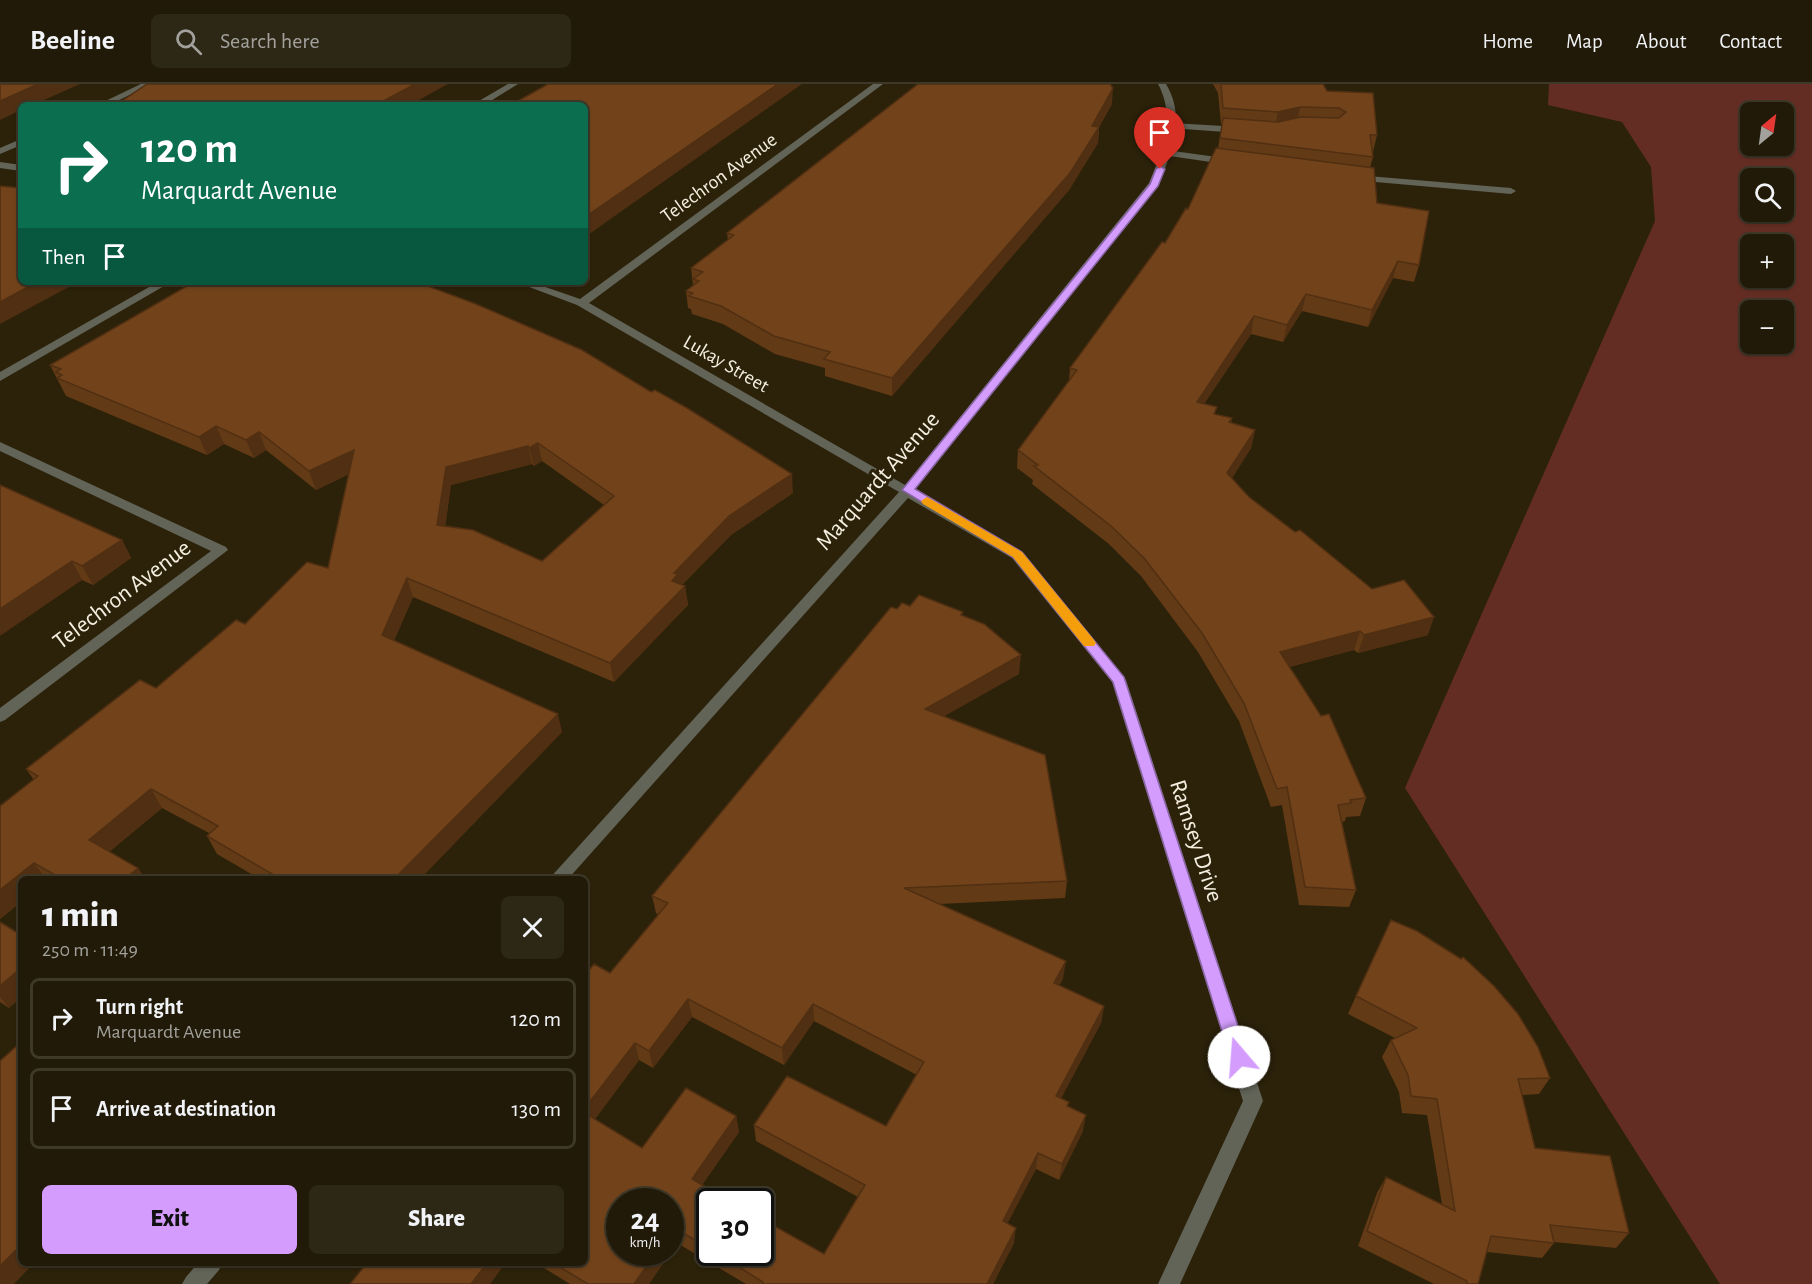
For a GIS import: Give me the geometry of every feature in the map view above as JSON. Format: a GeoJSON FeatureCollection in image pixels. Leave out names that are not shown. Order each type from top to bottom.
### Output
{"type":"FeatureCollection","features":[{"type":"Feature","properties":{"kind":"street"},"geometry":{"type":"LineString","coordinates":[[109,102],[148,84]]}},
{"type":"Feature","properties":{"kind":"street"},"geometry":{"type":"LineString","coordinates":[[482,102],[514,84]]}},
{"type":"Feature","properties":{"kind":"street","name":"Telechron Avenue"},"geometry":{"type":"LineString","coordinates":[[581,303],[879,84]]}},
{"type":"Feature","properties":{"kind":"street","name":"Marquardt Avenue"},"geometry":{"type":"LineString","coordinates":[[561,876],[908,490],[1154,184],[1172,135],[1169,93],[1162,84]]}},
{"type":"Feature","properties":{"kind":"street"},"geometry":{"type":"LineString","coordinates":[[1172,126],[1252,131]]}},
{"type":"Feature","properties":{"kind":"street"},"geometry":{"type":"LineString","coordinates":[[0,152],[18,143]]}},
{"type":"Feature","properties":{"kind":"street"},"geometry":{"type":"LineString","coordinates":[[1166,153],[1236,162]]}},
{"type":"Feature","properties":{"kind":"street"},"geometry":{"type":"LineString","coordinates":[[0,165],[18,168]]}},
{"type":"Feature","properties":{"kind":"street"},"geometry":{"type":"LineString","coordinates":[[1342,176],[1511,191]]}},
{"type":"Feature","properties":{"kind":"street"},"geometry":{"type":"LineString","coordinates":[[0,377],[161,285]]}},
{"type":"Feature","properties":{"kind":"street","name":"Lukay Street"},"geometry":{"type":"LineString","coordinates":[[530,285],[581,303],[908,490]]}},
{"type":"Feature","properties":{"kind":"street","name":"Telechron Avenue"},"geometry":{"type":"LineString","coordinates":[[0,447],[221,550],[0,716]]}},
{"type":"Feature","properties":{"kind":"street","name":"Ramsey Drive"},"geometry":{"type":"LineString","coordinates":[[908,490],[1017,555],[1119,680],[1253,1101],[1169,1284]]}},
{"type":"Feature","properties":{"kind":"street"},"geometry":{"type":"LineString","coordinates":[[193,1284],[209,1266]]}},
{"type":"Feature","properties":{"kind":"shaded area"},"geometry":{"type":"Polygon","coordinates":[[[1549,84],[1812,84],[1812,1284],[1720,1284],[1405,788],[1655,221],[1651,167],[1622,122],[1548,105],[1549,84]]]}},
{"type":"Feature","properties":{"kind":"building"},"geometry":{"type":"Polygon","coordinates":[[[0,84],[38,84],[0,101],[0,84]]]}},
{"type":"Feature","properties":{"kind":"building"},"geometry":{"type":"Polygon","coordinates":[[[147,84],[415,84],[382,102],[120,102],[147,84]]]}},
{"type":"Feature","properties":{"kind":"building"},"geometry":{"type":"Polygon","coordinates":[[[548,84],[778,84],[588,215],[588,102],[516,102],[548,84]]]}},
{"type":"Feature","properties":{"kind":"building"},"geometry":{"type":"Polygon","coordinates":[[[918,84],[1110,84],[1113,88],[1092,126],[1099,127],[1070,173],[892,378],[824,359],[830,352],[774,336],[721,306],[689,296],[693,293],[686,291],[699,281],[693,279],[703,272],[691,268],[734,235],[727,233],[918,84]]]}},
{"type":"Feature","properties":{"kind":"building"},"geometry":{"type":"Polygon","coordinates":[[[1221,84],[1323,84],[1327,91],[1373,93],[1377,135],[1370,135],[1373,157],[1220,138],[1223,118],[1278,122],[1301,117],[1339,118],[1346,112],[1339,108],[1300,107],[1278,112],[1223,108],[1221,84]]]}},
{"type":"Feature","properties":{"kind":"building"},"geometry":{"type":"Polygon","coordinates":[[[1216,148],[1374,168],[1377,203],[1429,211],[1419,265],[1398,261],[1372,310],[1306,294],[1287,325],[1254,316],[1197,402],[1217,407],[1214,414],[1232,418],[1229,422],[1255,430],[1227,473],[1249,497],[1295,532],[1300,530],[1372,589],[1404,580],[1434,617],[1364,635],[1360,631],[1280,652],[1321,716],[1329,714],[1366,798],[1350,800],[1351,803],[1338,805],[1356,890],[1305,887],[1287,787],[1277,789],[1244,703],[1202,633],[1144,558],[1111,526],[1034,466],[1038,465],[1018,450],[1077,370],[1070,368],[1162,242],[1165,243],[1186,208],[1188,209],[1216,148]]]}},
{"type":"Feature","properties":{"kind":"building"},"geometry":{"type":"Polygon","coordinates":[[[0,186],[18,188],[18,285],[31,285],[0,302],[0,186]]]}},
{"type":"Feature","properties":{"kind":"building"},"geometry":{"type":"Polygon","coordinates":[[[189,285],[425,285],[476,304],[582,350],[651,392],[655,390],[687,408],[792,474],[729,516],[674,573],[678,574],[672,581],[685,586],[610,663],[407,578],[382,635],[558,714],[397,876],[273,876],[207,836],[218,826],[151,789],[89,840],[138,868],[129,876],[57,876],[34,863],[0,890],[0,806],[38,776],[26,769],[140,680],[156,688],[236,620],[245,624],[307,562],[328,568],[354,450],[309,471],[259,432],[246,440],[216,426],[199,437],[57,378],[62,375],[56,372],[61,369],[50,365],[189,285]],[[538,443],[529,448],[528,446],[446,467],[437,525],[473,530],[542,561],[614,496],[538,443]]]}},
{"type":"Feature","properties":{"kind":"building"},"geometry":{"type":"Polygon","coordinates":[[[0,485],[122,540],[82,566],[72,561],[0,609],[0,485]]]}},
{"type":"Feature","properties":{"kind":"building"},"geometry":{"type":"Polygon","coordinates":[[[919,595],[963,612],[961,615],[984,624],[1021,655],[925,709],[1045,755],[1067,881],[904,888],[1066,961],[1054,983],[1104,1006],[1056,1096],[1069,1102],[1067,1106],[1086,1115],[1062,1164],[1038,1153],[1003,1221],[1016,1228],[987,1284],[762,1284],[763,1282],[737,1266],[774,1266],[774,1226],[824,1254],[865,1185],[754,1125],[787,1076],[886,1126],[924,1062],[813,1004],[782,1048],[688,999],[649,1051],[635,1043],[588,1104],[588,971],[594,964],[610,973],[668,903],[652,896],[891,607],[897,609],[902,603],[910,606],[919,595]]]}},
{"type":"Feature","properties":{"kind":"building"},"geometry":{"type":"Polygon","coordinates":[[[1391,920],[1417,931],[1461,959],[1463,957],[1494,986],[1518,1014],[1538,1047],[1550,1078],[1518,1079],[1535,1148],[1610,1156],[1629,1233],[1550,1225],[1554,1243],[1491,1236],[1478,1284],[1467,1284],[1467,1281],[1367,1231],[1386,1177],[1455,1211],[1437,1099],[1411,1096],[1408,1075],[1391,1040],[1417,1028],[1356,996],[1391,920]]]}},
{"type":"Feature","properties":{"kind":"building"},"geometry":{"type":"Polygon","coordinates":[[[0,922],[18,933],[18,971],[0,986],[0,922]]]}},
{"type":"Feature","properties":{"kind":"building"},"geometry":{"type":"Polygon","coordinates":[[[18,1045],[18,1248],[0,1266],[0,1061],[18,1045]]]}},
{"type":"Feature","properties":{"kind":"building"},"geometry":{"type":"Polygon","coordinates":[[[686,1088],[736,1116],[692,1179],[707,1188],[696,1188],[696,1241],[684,1234],[684,1188],[606,1188],[606,1266],[646,1266],[634,1284],[588,1284],[558,1266],[588,1266],[588,1115],[642,1148],[686,1088]]]}},
{"type":"Feature","properties":{"kind":"building"},"geometry":{"type":"Polygon","coordinates":[[[365,1266],[485,1266],[471,1284],[350,1284],[365,1266]]]}},
{"type":"Feature","properties":{"kind":"slow traffic"},"geometry":{"type":"LineString","coordinates":[[927,501],[1017,555],[1089,643]]}},
{"type":"Feature","properties":{"kind":"route"},"geometry":{"type":"LineString","coordinates":[[1160,169],[1154,184],[908,490],[1017,555],[1119,680],[1239,1057]]}}]}
